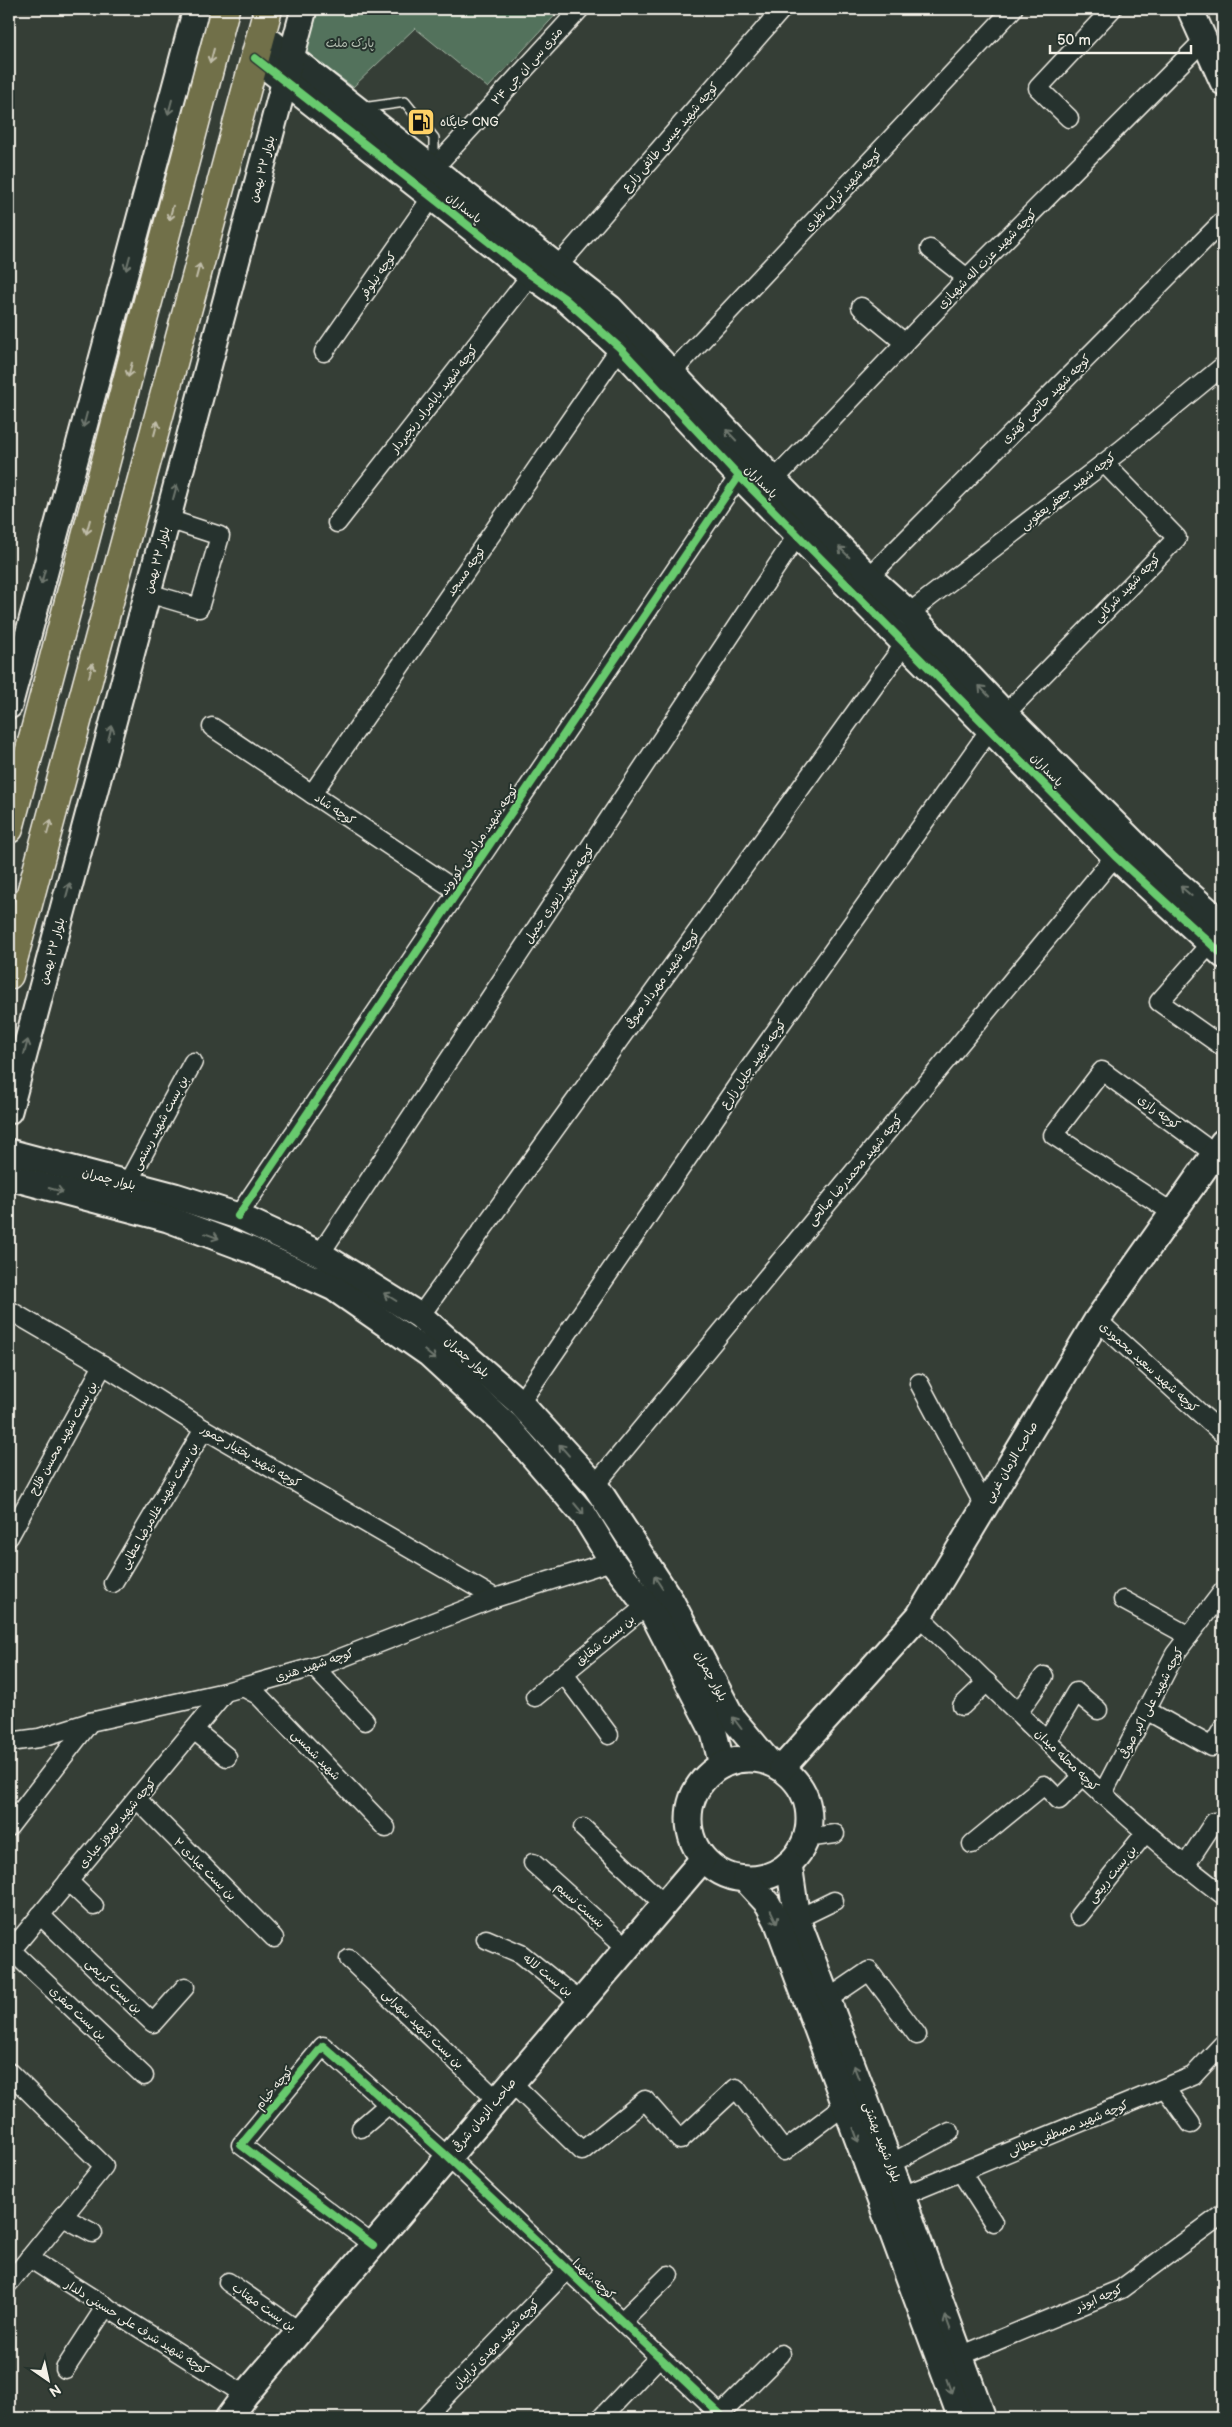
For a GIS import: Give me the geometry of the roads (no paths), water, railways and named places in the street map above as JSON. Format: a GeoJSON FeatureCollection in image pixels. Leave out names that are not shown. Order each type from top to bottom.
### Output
{"type":"FeatureCollection","features":[{"type":"Feature","properties":{"kind":"main road"},"geometry":{"type":"LineString","coordinates":[[9,706],[196,9]]}},
{"type":"Feature","properties":{"kind":"main road"},"geometry":{"type":"LineString","coordinates":[[9,829],[225,9]]}},
{"type":"Feature","properties":{"kind":"main road","name":"بلوار ۲۲ بهمن"},"geometry":{"type":"LineString","coordinates":[[9,1111],[304,9]]}},
{"type":"Feature","properties":{"kind":"main road"},"geometry":{"type":"LineString","coordinates":[[1190,9],[1217,62]]}},
{"type":"Feature","properties":{"kind":"main road"},"geometry":{"type":"LineString","coordinates":[[9,975],[262,34]]}},
{"type":"Feature","properties":{"kind":"main road","name":"پاسداران"},"geometry":{"type":"LineString","coordinates":[[262,34],[610,308],[869,577],[909,613],[998,721],[1115,856],[1219,941]]}},
{"type":"Feature","properties":{"kind":"main road","name":"پاسداران"},"geometry":{"type":"LineString","coordinates":[[262,34],[285,82],[531,275],[564,298],[620,348],[739,476],[906,642],[998,721],[1158,867],[1219,941]]}},
{"type":"Feature","properties":{"kind":"main road","name":"صاحب الزمان غربی"},"geometry":{"type":"LineString","coordinates":[[775,1765],[919,1616],[1097,1320],[1219,1148]]}},
{"type":"Feature","properties":{"kind":"main road","name":"بلوار چمران"},"geometry":{"type":"LineString","coordinates":[[9,1152],[175,1196],[238,1216],[320,1254],[420,1316],[520,1403],[595,1485],[671,1601],[733,1719],[775,1765]]}},
{"type":"Feature","properties":{"kind":"main road","name":"بلوار چمران"},"geometry":{"type":"LineString","coordinates":[[9,1177],[168,1219],[253,1251],[334,1288],[429,1354],[506,1425],[584,1515],[612,1561],[654,1616],[714,1733],[722,1765]]}},
{"type":"Feature","properties":{"kind":"main road"},"geometry":{"type":"LineString","coordinates":[[752,1758],[775,1765],[794,1779],[803,1792],[808,1806],[809,1822],[806,1838],[799,1852],[788,1864],[768,1875],[745,1879],[729,1876],[715,1869],[703,1859],[694,1846],[689,1831],[690,1807],[698,1785],[722,1765],[737,1760],[752,1758]]}},
{"type":"Feature","properties":{"kind":"main road","name":"صاحب الزمان شرقی"},"geometry":{"type":"LineString","coordinates":[[228,2418],[373,2245],[703,1859]]}},
{"type":"Feature","properties":{"kind":"main road","name":"بلوار شهید بهشتی"},"geometry":{"type":"LineString","coordinates":[[788,1864],[798,1919],[983,2418]]}},
{"type":"Feature","properties":{"kind":"main road","name":"بلوار شهید بهشتی"},"geometry":{"type":"LineString","coordinates":[[745,1879],[768,1904],[777,1921],[961,2418]]}},
{"type":"Feature","properties":{"kind":"street","name":"۲۴ متری سی ان جی"},"geometry":{"type":"LineString","coordinates":[[434,168],[580,9]]}},
{"type":"Feature","properties":{"kind":"street","name":"کوچه شهید عیسی طائفی زارع"},"geometry":{"type":"LineString","coordinates":[[558,266],[782,9]]}},
{"type":"Feature","properties":{"kind":"street","name":"کوچه شهید تراب نظری"},"geometry":{"type":"LineString","coordinates":[[672,372],[1013,9]]}},
{"type":"Feature","properties":{"kind":"street"},"geometry":{"type":"LineString","coordinates":[[1069,118],[1038,88],[1112,9]]}},
{"type":"Feature","properties":{"kind":"street","name":"کوچه شهید عزت اله شهبازی"},"geometry":{"type":"LineString","coordinates":[[774,480],[967,278],[1217,62]]}},
{"type":"Feature","properties":{"kind":"street","name":"کوچه نیلوفر"},"geometry":{"type":"LineString","coordinates":[[324,352],[432,197]]}},
{"type":"Feature","properties":{"kind":"street","name":"کوچه شهید حاتمی کهتری"},"geometry":{"type":"LineString","coordinates":[[869,577],[1223,221]]}},
{"type":"Feature","properties":{"kind":"street"},"geometry":{"type":"LineString","coordinates":[[930,249],[967,278]]}},
{"type":"Feature","properties":{"kind":"street","name":"کوچه شهید بابامراد رنجبردار"},"geometry":{"type":"LineString","coordinates":[[337,523],[531,275]]}},
{"type":"Feature","properties":{"kind":"street"},"geometry":{"type":"LineString","coordinates":[[861,307],[905,343]]}},
{"type":"Feature","properties":{"kind":"street","name":"کوچه مسجد"},"geometry":{"type":"LineString","coordinates":[[312,794],[620,348]]}},
{"type":"Feature","properties":{"kind":"street","name":"کوچه شهید جعفر یعقوبی"},"geometry":{"type":"LineString","coordinates":[[909,613],[1104,463],[1223,366]]}},
{"type":"Feature","properties":{"kind":"street","name":"کوچه شهید شرکایی"},"geometry":{"type":"LineString","coordinates":[[998,721],[1177,538],[1104,463]]}},
{"type":"Feature","properties":{"kind":"street","name":"کوچه شهید مرادقلی کوروند"},"geometry":{"type":"LineString","coordinates":[[238,1216],[739,476]]}},
{"type":"Feature","properties":{"kind":"street"},"geometry":{"type":"LineString","coordinates":[[148,593],[200,608],[220,536],[168,519]]}},
{"type":"Feature","properties":{"kind":"street","name":"کوچه شهید زیوری جمیل"},"geometry":{"type":"LineString","coordinates":[[320,1254],[798,534]]}},
{"type":"Feature","properties":{"kind":"street","name":"کوچه شهید مهرداد صوفی"},"geometry":{"type":"LineString","coordinates":[[420,1316],[906,642]]}},
{"type":"Feature","properties":{"kind":"street","name":"کوچه شهید جلیل زارع"},"geometry":{"type":"LineString","coordinates":[[520,1403],[741,1080],[998,721]]}},
{"type":"Feature","properties":{"kind":"street","name":"کوچه شاد"},"geometry":{"type":"LineString","coordinates":[[212,727],[457,891]]}},
{"type":"Feature","properties":{"kind":"street","name":"کوچه شهید محمدرضا صالحی"},"geometry":{"type":"LineString","coordinates":[[595,1485],[1115,856]]}},
{"type":"Feature","properties":{"kind":"street"},"geometry":{"type":"LineString","coordinates":[[1219,941],[1160,1002],[1223,1047]]}},
{"type":"Feature","properties":{"kind":"street","name":"بن بست شهید رستمی"},"geometry":{"type":"LineString","coordinates":[[127,1184],[193,1062]]}},
{"type":"Feature","properties":{"kind":"street","name":"کوچه رازی"},"geometry":{"type":"LineString","coordinates":[[1173,1213],[1053,1135],[1102,1071],[1219,1148]]}},
{"type":"Feature","properties":{"kind":"street","name":"کوچه شهید بختیار جمور"},"geometry":{"type":"LineString","coordinates":[[9,1310],[103,1365],[204,1429],[495,1598]]}},
{"type":"Feature","properties":{"kind":"street","name":"کوچه شهید سعید محمودی"},"geometry":{"type":"LineString","coordinates":[[1097,1320],[1223,1434]]}},
{"type":"Feature","properties":{"kind":"street","name":"بن بست شهید محسن فلاح"},"geometry":{"type":"LineString","coordinates":[[9,1537],[103,1365]]}},
{"type":"Feature","properties":{"kind":"street"},"geometry":{"type":"LineString","coordinates":[[919,1383],[985,1506]]}},
{"type":"Feature","properties":{"kind":"street","name":"بن بست شهید غلامرضا عطایی"},"geometry":{"type":"LineString","coordinates":[[113,1583],[204,1429]]}},
{"type":"Feature","properties":{"kind":"street","name":"کوچه شهید هنری"},"geometry":{"type":"LineString","coordinates":[[9,1742],[39,1738],[90,1722],[225,1692],[314,1667],[495,1598],[612,1561]]}},
{"type":"Feature","properties":{"kind":"street","name":"کوچه شهید علی اکبر صوفی"},"geometry":{"type":"LineString","coordinates":[[1102,1795],[1175,1654],[1223,1590]]}},
{"type":"Feature","properties":{"kind":"street"},"geometry":{"type":"LineString","coordinates":[[1123,1600],[1189,1636]]}},
{"type":"Feature","properties":{"kind":"street","name":"بن بست شقایق"},"geometry":{"type":"LineString","coordinates":[[535,1697],[646,1606]]}},
{"type":"Feature","properties":{"kind":"street","name":"کوچه محله میدان"},"geometry":{"type":"LineString","coordinates":[[919,1616],[1102,1795],[1185,1866],[1223,1895]]}},
{"type":"Feature","properties":{"kind":"street"},"geometry":{"type":"LineString","coordinates":[[314,1667],[364,1721]]}},
{"type":"Feature","properties":{"kind":"street","name":"بن بست شقایق"},"geometry":{"type":"LineString","coordinates":[[564,1674],[609,1735]]}},
{"type":"Feature","properties":{"kind":"street"},"geometry":{"type":"LineString","coordinates":[[1018,1713],[1044,1676]]}},
{"type":"Feature","properties":{"kind":"street"},"geometry":{"type":"LineString","coordinates":[[962,1706],[987,1682]]}},
{"type":"Feature","properties":{"kind":"street","name":"شهید شمسی"},"geometry":{"type":"LineString","coordinates":[[243,1687],[258,1695],[386,1828]]}},
{"type":"Feature","properties":{"kind":"street","name":"کوچه شهید بهروز عبادی"},"geometry":{"type":"LineString","coordinates":[[10,1952],[225,1692]]}},
{"type":"Feature","properties":{"kind":"street"},"geometry":{"type":"LineString","coordinates":[[1047,1741],[1076,1692],[1098,1710]]}},
{"type":"Feature","properties":{"kind":"street"},"geometry":{"type":"LineString","coordinates":[[1146,1710],[1212,1747],[1223,1728]]}},
{"type":"Feature","properties":{"kind":"street"},"geometry":{"type":"LineString","coordinates":[[9,1827],[90,1722]]}},
{"type":"Feature","properties":{"kind":"street"},"geometry":{"type":"LineString","coordinates":[[194,1730],[226,1757]]}},
{"type":"Feature","properties":{"kind":"street"},"geometry":{"type":"LineString","coordinates":[[972,1844],[1044,1785],[1059,1800],[1083,1776]]}},
{"type":"Feature","properties":{"kind":"street","name":"بن بست عبادی ۲"},"geometry":{"type":"LineString","coordinates":[[136,1799],[274,1938]]}},
{"type":"Feature","properties":{"kind":"street"},"geometry":{"type":"LineString","coordinates":[[1185,1866],[1214,1822]]}},
{"type":"Feature","properties":{"kind":"street"},"geometry":{"type":"LineString","coordinates":[[583,1828],[664,1904]]}},
{"type":"Feature","properties":{"kind":"street","name":"بن بست ربیعی"},"geometry":{"type":"LineString","coordinates":[[1079,1916],[1146,1832]]}},
{"type":"Feature","properties":{"kind":"street"},"geometry":{"type":"LineString","coordinates":[[806,1838],[836,1834]]}},
{"type":"Feature","properties":{"kind":"street","name":"بنبست نسیم"},"geometry":{"type":"LineString","coordinates":[[533,1863],[627,1948]]}},
{"type":"Feature","properties":{"kind":"street"},"geometry":{"type":"LineString","coordinates":[[68,1881],[94,1906]]}},
{"type":"Feature","properties":{"kind":"street"},"geometry":{"type":"LineString","coordinates":[[798,1919],[834,1901]]}},
{"type":"Feature","properties":{"kind":"street","name":"بن بست کریمی"},"geometry":{"type":"LineString","coordinates":[[40,1915],[153,2023],[185,1987]]}},
{"type":"Feature","properties":{"kind":"street","name":"بن بست لاله"},"geometry":{"type":"LineString","coordinates":[[486,1939],[521,1954],[581,2002]]}},
{"type":"Feature","properties":{"kind":"street","name":"بن بست صفری"},"geometry":{"type":"LineString","coordinates":[[10,1952],[144,2076]]}},
{"type":"Feature","properties":{"kind":"street","name":"بن بست شهید سهرابی"},"geometry":{"type":"LineString","coordinates":[[349,1958],[504,2091],[582,2151],[645,2100],[680,2140],[736,2088],[784,2151],[845,2104]]}},
{"type":"Feature","properties":{"kind":"street"},"geometry":{"type":"LineString","coordinates":[[828,1999],[869,1971],[917,2035]]}},
{"type":"Feature","properties":{"kind":"street","name":"کوچه شهید مصطفی عطائی"},"geometry":{"type":"LineString","coordinates":[[902,2196],[1193,2076],[1223,2044]]}},
{"type":"Feature","properties":{"kind":"street","name":"کوچه خیام"},"geometry":{"type":"LineString","coordinates":[[373,2245],[241,2145],[324,2046],[448,2157]]}},
{"type":"Feature","properties":{"kind":"street"},"geometry":{"type":"LineString","coordinates":[[9,2072],[104,2166],[9,2282]]}},
{"type":"Feature","properties":{"kind":"street"},"geometry":{"type":"LineString","coordinates":[[1165,2088],[1191,2124]]}},
{"type":"Feature","properties":{"kind":"street"},"geometry":{"type":"LineString","coordinates":[[361,2128],[389,2104]]}},
{"type":"Feature","properties":{"kind":"street"},"geometry":{"type":"LineString","coordinates":[[890,2164],[950,2132]]}},
{"type":"Feature","properties":{"kind":"street","name":"کوچه شهدا"},"geometry":{"type":"LineString","coordinates":[[448,2157],[722,2417]]}},
{"type":"Feature","properties":{"kind":"street"},"geometry":{"type":"LineString","coordinates":[[961,2172],[993,2222]]}},
{"type":"Feature","properties":{"kind":"street","name":"کوچه ابوذر"},"geometry":{"type":"LineString","coordinates":[[960,2356],[1121,2289],[1223,2214]]}},
{"type":"Feature","properties":{"kind":"street"},"geometry":{"type":"LineString","coordinates":[[63,2217],[93,2233]]}},
{"type":"Feature","properties":{"kind":"street","name":"کوچه شهید شرف علی حسینی دلدار"},"geometry":{"type":"LineString","coordinates":[[28,2258],[245,2396]]}},
{"type":"Feature","properties":{"kind":"street","name":"کوچه شهید مهدی ترابیان"},"geometry":{"type":"LineString","coordinates":[[424,2418],[567,2270]]}},
{"type":"Feature","properties":{"kind":"street"},"geometry":{"type":"LineString","coordinates":[[622,2321],[669,2275]]}},
{"type":"Feature","properties":{"kind":"street","name":"بن بست مهتاب"},"geometry":{"type":"LineString","coordinates":[[228,2282],[300,2332]]}},
{"type":"Feature","properties":{"kind":"street"},"geometry":{"type":"LineString","coordinates":[[65,2369],[106,2306]]}},
{"type":"Feature","properties":{"kind":"street"},"geometry":{"type":"LineString","coordinates":[[722,2417],[781,2354]]}},
{"type":"Feature","properties":{"kind":"street"},"geometry":{"type":"LineString","coordinates":[[600,2418],[659,2357]]}},
{"type":"Feature","properties":{"kind":"lane"},"geometry":{"type":"LineString","coordinates":[[357,109],[405,102],[434,138],[434,168]]}},
{"type":"Feature","properties":{"kind":"place","name":"جایگاه CNG"},"geometry":{"type":"Point","coordinates":[421,122]}},
{"type":"Feature","properties":{"kind":"park label","name":"پارک ملت"},"geometry":{"type":"Point","coordinates":[350,43]}}]}
